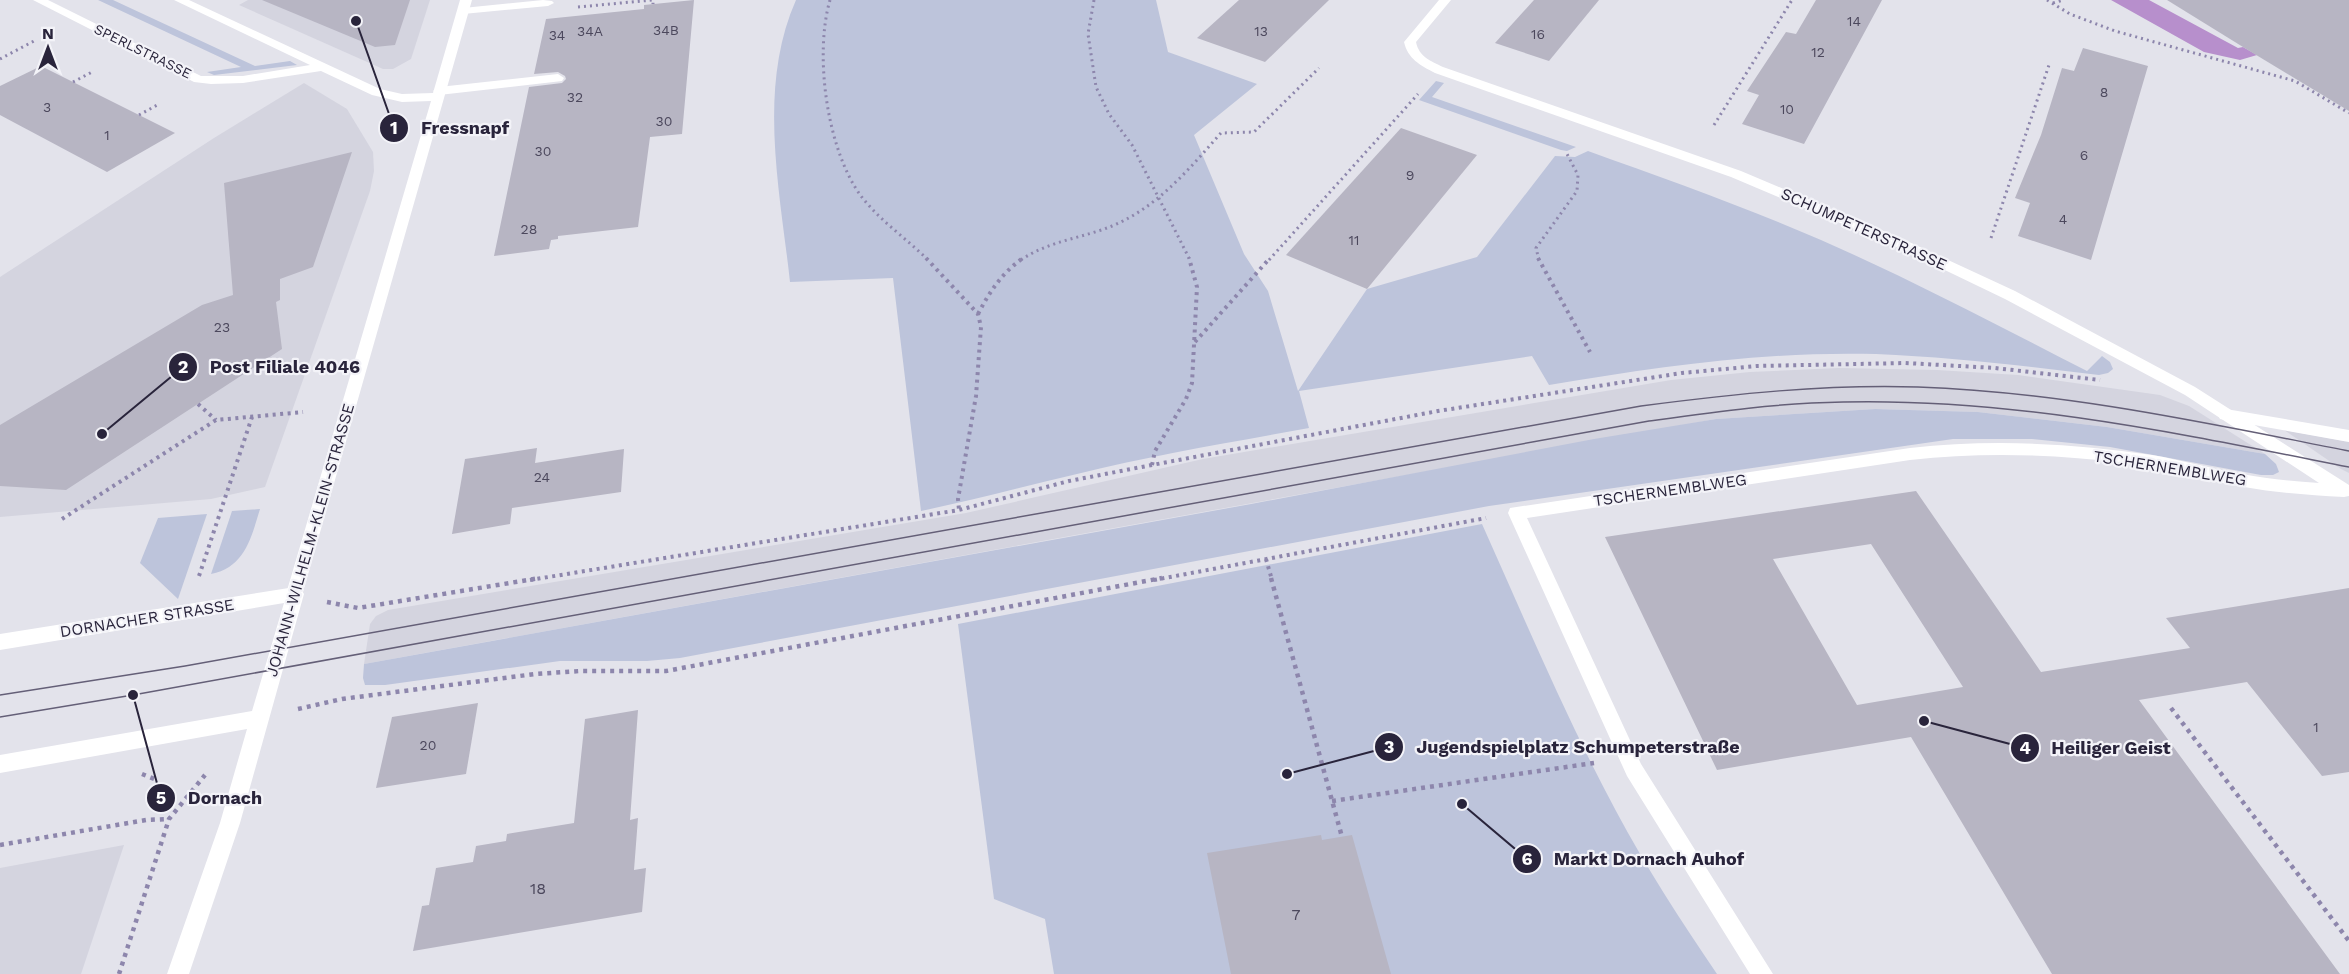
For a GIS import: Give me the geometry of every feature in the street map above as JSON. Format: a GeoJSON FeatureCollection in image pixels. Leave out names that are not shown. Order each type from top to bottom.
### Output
{"type":"FeatureCollection","features":[{"type":"Feature","properties":{"kind":"street","name":"SPERLSTRASSE"},"geometry":{"type":"LineString","coordinates":[[39,0],[205,80],[237,79],[323,67]]}},
{"type":"Feature","properties":{"kind":"street"},"geometry":{"type":"LineString","coordinates":[[180,0],[388,96],[416,99],[558,78]]}},
{"type":"Feature","properties":{"kind":"street","name":"SCHUMPETERSTRASSE"},"geometry":{"type":"LineString","coordinates":[[1445,0],[1410,42],[1411,52],[1420,61],[1439,70],[1736,174],[1882,235],[2019,300],[2158,374],[2347,491]]}},
{"type":"Feature","properties":{"kind":"street"},"geometry":{"type":"LineString","coordinates":[[464,5],[548,3]]}},
{"type":"Feature","properties":{"kind":"street","name":"JOHANN-WILHELM-KLEIN-STRASSE"},"geometry":{"type":"LineString","coordinates":[[178,974],[230,823],[464,5]]}},
{"type":"Feature","properties":{"kind":"street"},"geometry":{"type":"LineString","coordinates":[[2226,415],[2349,436]]}},
{"type":"Feature","properties":{"kind":"street","name":"TSCHERNEMBLWEG"},"geometry":{"type":"LineString","coordinates":[[1516,513],[1910,454],[1970,448],[2113,456],[2156,462],[2271,485],[2347,491]]}},
{"type":"Feature","properties":{"kind":"street"},"geometry":{"type":"LineString","coordinates":[[1516,513],[1634,770],[1762,974]]}},
{"type":"Feature","properties":{"kind":"street","name":"DORNACHER STRASSE"},"geometry":{"type":"LineString","coordinates":[[0,642],[295,594]]}},
{"type":"Feature","properties":{"kind":"street"},"geometry":{"type":"LineString","coordinates":[[0,764],[260,718]]}},
{"type":"Feature","properties":{"kind":"path"},"geometry":{"type":"LineString","coordinates":[[578,7],[653,0],[652,4]]}},
{"type":"Feature","properties":{"kind":"path"},"geometry":{"type":"LineString","coordinates":[[830,0],[826,14],[826,85],[834,141],[841,164],[854,187],[873,210],[918,250],[978,314],[981,327],[976,396],[958,499],[959,510]]}},
{"type":"Feature","properties":{"kind":"path"},"geometry":{"type":"LineString","coordinates":[[1094,0],[1088,34],[1096,87],[1109,114],[1131,145],[1159,197],[1191,263],[1197,287],[1191,387],[1155,452],[1152,465]]}},
{"type":"Feature","properties":{"kind":"path"},"geometry":{"type":"LineString","coordinates":[[1714,125],[1792,0]]}},
{"type":"Feature","properties":{"kind":"path"},"geometry":{"type":"LineString","coordinates":[[2047,0],[2070,14],[2115,31],[2295,81],[2349,112]]}},
{"type":"Feature","properties":{"kind":"path"},"geometry":{"type":"LineString","coordinates":[[2052,3],[2063,0]]}},
{"type":"Feature","properties":{"kind":"path"},"geometry":{"type":"LineString","coordinates":[[589,15],[590,6]]}},
{"type":"Feature","properties":{"kind":"path"},"geometry":{"type":"LineString","coordinates":[[0,59],[34,41]]}},
{"type":"Feature","properties":{"kind":"path"},"geometry":{"type":"LineString","coordinates":[[1991,238],[2050,62]]}},
{"type":"Feature","properties":{"kind":"path"},"geometry":{"type":"LineString","coordinates":[[978,314],[988,292],[1006,271],[1026,255],[1106,228],[1138,213],[1159,197],[1221,134],[1254,132],[1319,68]]}},
{"type":"Feature","properties":{"kind":"path"},"geometry":{"type":"LineString","coordinates":[[1194,343],[1439,70]]}},
{"type":"Feature","properties":{"kind":"path"},"geometry":{"type":"LineString","coordinates":[[73,82],[94,71]]}},
{"type":"Feature","properties":{"kind":"path"},"geometry":{"type":"LineString","coordinates":[[139,115],[159,104]]}},
{"type":"Feature","properties":{"kind":"path"},"geometry":{"type":"LineString","coordinates":[[1568,154],[1578,175],[1577,191],[1536,249],[1539,262],[1590,352]]}},
{"type":"Feature","properties":{"kind":"path"},"geometry":{"type":"LineString","coordinates":[[358,608],[959,510],[1069,482],[1152,465],[1438,411],[1633,380],[1720,369],[1793,364],[1905,363],[2048,373],[2102,380]]}},
{"type":"Feature","properties":{"kind":"path"},"geometry":{"type":"LineString","coordinates":[[198,404],[216,420]]}},
{"type":"Feature","properties":{"kind":"path"},"geometry":{"type":"LineString","coordinates":[[62,519],[216,420],[303,412]]}},
{"type":"Feature","properties":{"kind":"path"},"geometry":{"type":"LineString","coordinates":[[196,587],[252,417]]}},
{"type":"Feature","properties":{"kind":"path"},"geometry":{"type":"LineString","coordinates":[[342,699],[559,672],[666,671],[1516,513]]}},
{"type":"Feature","properties":{"kind":"path"},"geometry":{"type":"LineString","coordinates":[[1266,559],[1342,837]]}},
{"type":"Feature","properties":{"kind":"path"},"geometry":{"type":"LineString","coordinates":[[2171,708],[2349,941]]}},
{"type":"Feature","properties":{"kind":"path"},"geometry":{"type":"LineString","coordinates":[[1332,801],[1597,763]]}},
{"type":"Feature","properties":{"kind":"path"},"geometry":{"type":"LineString","coordinates":[[0,845],[146,820],[169,819],[119,974]]}},
{"type":"Feature","properties":{"kind":"shaded area"},"geometry":{"type":"Polygon","coordinates":[[[98,0],[113,0],[255,66],[290,61],[297,65],[214,75],[207,72],[241,67],[98,0]]]}},
{"type":"Feature","properties":{"kind":"shaded area"},"geometry":{"type":"Polygon","coordinates":[[[248,0],[430,0],[411,59],[393,69],[383,69],[239,5],[248,0]]]}},
{"type":"Feature","properties":{"kind":"shaded area"},"geometry":{"type":"Polygon","coordinates":[[[796,0],[1156,0],[1168,52],[1257,84],[1194,135],[1244,254],[1268,291],[1298,391],[1367,289],[1477,257],[1555,156],[1575,157],[1588,151],[1821,240],[1922,287],[2087,371],[2102,356],[2110,362],[2113,369],[2099,375],[1932,357],[1876,354],[1794,355],[1630,372],[1549,385],[1532,356],[1299,391],[1309,428],[1134,461],[921,511],[893,278],[790,282],[777,176],[774,104],[777,68],[784,34],[796,0]]]}},
{"type":"Feature","properties":{"kind":"shaded area"},"geometry":{"type":"Polygon","coordinates":[[[2111,0],[2149,0],[2238,48],[2243,47],[2257,55],[2240,60],[2204,52],[2111,0]]]}},
{"type":"Feature","properties":{"kind":"shaded area"},"geometry":{"type":"Polygon","coordinates":[[[1436,81],[1444,83],[1432,97],[1576,147],[1567,151],[1561,150],[1419,100],[1436,81]]]}},
{"type":"Feature","properties":{"kind":"shaded area"},"geometry":{"type":"Polygon","coordinates":[[[304,83],[347,109],[373,152],[374,171],[370,191],[265,487],[211,499],[0,517],[0,277],[214,138],[304,83]]]}},
{"type":"Feature","properties":{"kind":"shaded area"},"geometry":{"type":"Polygon","coordinates":[[[1839,368],[1937,370],[2018,375],[2160,395],[2189,406],[2265,454],[2107,427],[1978,412],[1875,409],[1716,419],[364,664],[370,624],[376,616],[388,610],[966,513],[1203,459],[1671,380],[1750,372],[1839,368]]]}},
{"type":"Feature","properties":{"kind":"shaded area"},"geometry":{"type":"Polygon","coordinates":[[[1875,409],[1978,412],[2107,427],[2265,454],[2276,464],[2279,472],[2273,475],[2261,475],[2110,447],[2032,439],[1953,439],[1489,506],[680,658],[647,661],[560,661],[385,685],[365,685],[363,678],[364,664],[1251,504],[1594,439],[1716,419],[1875,409]]]}},
{"type":"Feature","properties":{"kind":"shaded area"},"geometry":{"type":"Polygon","coordinates":[[[2284,430],[2349,442],[2349,473],[2341,469],[2284,430]]]}},
{"type":"Feature","properties":{"kind":"shaded area"},"geometry":{"type":"Polygon","coordinates":[[[260,509],[250,540],[239,558],[232,565],[211,574],[232,511],[260,509]]]}},
{"type":"Feature","properties":{"kind":"shaded area"},"geometry":{"type":"Polygon","coordinates":[[[207,514],[178,599],[140,563],[158,518],[207,514]]]}},
{"type":"Feature","properties":{"kind":"shaded area"},"geometry":{"type":"Polygon","coordinates":[[[1482,524],[1546,669],[1627,832],[1717,974],[1054,974],[1045,919],[994,899],[958,624],[1482,524]]]}},
{"type":"Feature","properties":{"kind":"shaded area"},"geometry":{"type":"Polygon","coordinates":[[[124,845],[81,974],[0,974],[0,868],[124,845]]]}},
{"type":"Feature","properties":{"kind":"building"},"geometry":{"type":"Polygon","coordinates":[[[262,0],[410,0],[395,45],[375,47],[262,0]]]}},
{"type":"Feature","properties":{"kind":"building"},"geometry":{"type":"Polygon","coordinates":[[[694,0],[682,134],[650,137],[638,227],[558,236],[558,239],[551,240],[549,249],[494,256],[529,87],[562,83],[566,79],[558,72],[534,74],[546,19],[644,9],[644,5],[694,0]]]}},
{"type":"Feature","properties":{"kind":"building"},"geometry":{"type":"Polygon","coordinates":[[[1239,0],[1329,0],[1265,62],[1197,38],[1239,0]]]}},
{"type":"Feature","properties":{"kind":"building"},"geometry":{"type":"Polygon","coordinates":[[[1534,0],[1599,0],[1549,61],[1495,43],[1534,0]]]}},
{"type":"Feature","properties":{"kind":"building"},"geometry":{"type":"Polygon","coordinates":[[[1816,0],[1882,0],[1804,144],[1742,124],[1759,95],[1747,91],[1786,32],[1796,34],[1816,0]]]}},
{"type":"Feature","properties":{"kind":"building"},"geometry":{"type":"Polygon","coordinates":[[[2167,0],[2349,0],[2349,111],[2243,47],[2167,0]]]}},
{"type":"Feature","properties":{"kind":"building"},"geometry":{"type":"Polygon","coordinates":[[[2083,48],[2148,66],[2091,260],[2018,236],[2030,203],[2015,198],[2041,135],[2062,68],[2074,71],[2083,48]]]}},
{"type":"Feature","properties":{"kind":"building"},"geometry":{"type":"Polygon","coordinates":[[[41,66],[175,133],[107,172],[0,115],[0,86],[41,66]]]}},
{"type":"Feature","properties":{"kind":"building"},"geometry":{"type":"Polygon","coordinates":[[[1401,128],[1477,155],[1367,289],[1286,255],[1401,128]]]}},
{"type":"Feature","properties":{"kind":"building"},"geometry":{"type":"Polygon","coordinates":[[[352,152],[313,267],[280,279],[280,300],[276,302],[282,349],[66,490],[0,486],[0,425],[202,305],[233,295],[224,183],[352,152]]]}},
{"type":"Feature","properties":{"kind":"building"},"geometry":{"type":"Polygon","coordinates":[[[537,448],[535,463],[624,449],[621,492],[512,508],[510,524],[452,534],[465,459],[537,448]]]}},
{"type":"Feature","properties":{"kind":"building"},"geometry":{"type":"Polygon","coordinates":[[[1916,491],[2041,672],[2190,648],[2166,618],[2349,588],[2349,772],[2322,776],[2247,682],[2139,700],[2340,974],[2052,974],[1911,737],[1717,770],[1605,537],[1916,491]],[[1871,544],[1773,559],[1857,705],[1963,687],[1871,544]]]}},
{"type":"Feature","properties":{"kind":"building"},"geometry":{"type":"Polygon","coordinates":[[[478,703],[466,774],[376,788],[392,717],[478,703]]]}},
{"type":"Feature","properties":{"kind":"building"},"geometry":{"type":"Polygon","coordinates":[[[638,710],[630,820],[638,818],[634,870],[646,868],[642,912],[413,951],[422,906],[429,905],[436,868],[473,862],[476,846],[506,841],[507,834],[574,823],[585,719],[638,710]]]}},
{"type":"Feature","properties":{"kind":"building"},"geometry":{"type":"Polygon","coordinates":[[[1321,835],[1322,840],[1352,835],[1391,974],[1231,974],[1207,853],[1321,835]]]}},
{"type":"Feature","properties":{"kind":"tram line"},"geometry":{"type":"LineString","coordinates":[[0,695],[185,666],[1641,406],[1745,394],[1883,386],[2026,395],[2134,410],[2349,451]]}},
{"type":"Feature","properties":{"kind":"tram line"},"geometry":{"type":"LineString","coordinates":[[0,717],[133,695],[1649,421],[1746,409],[1794,404],[1907,402],[2034,412],[2160,431],[2349,467]]}},
{"type":"Feature","properties":{"kind":"place","name":"Fressnapf"},"geometry":{"type":"Point","coordinates":[356,21]}},
{"type":"Feature","properties":{"kind":"place","name":"Post Filiale 4046"},"geometry":{"type":"Point","coordinates":[102,434]}},
{"type":"Feature","properties":{"kind":"place","name":"Dornach"},"geometry":{"type":"Point","coordinates":[133,695]}},
{"type":"Feature","properties":{"kind":"place","name":"Heiliger Geist"},"geometry":{"type":"Point","coordinates":[1924,721]}},
{"type":"Feature","properties":{"kind":"place","name":"Jugendspielplatz Schumpeterstraße"},"geometry":{"type":"Point","coordinates":[1287,774]}},
{"type":"Feature","properties":{"kind":"place","name":"Markt Dornach Auhof"},"geometry":{"type":"Point","coordinates":[1462,804]}}]}
